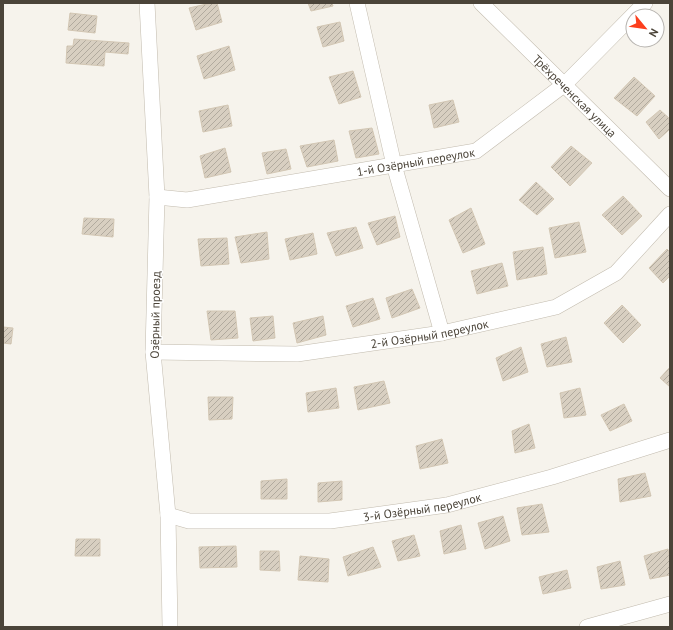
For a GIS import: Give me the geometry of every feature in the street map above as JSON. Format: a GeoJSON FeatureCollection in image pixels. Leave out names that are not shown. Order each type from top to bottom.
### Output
{"type":"FeatureCollection","features":[{"type":"Feature","properties":{"kind":"street","name":"Озёрный проезд"},"geometry":{"type":"LineString","coordinates":[[147,3],[157,197],[153,352],[168,515],[170,627]]}},
{"type":"Feature","properties":{"kind":"street"},"geometry":{"type":"LineString","coordinates":[[357,3],[394,165],[442,333]]}},
{"type":"Feature","properties":{"kind":"street","name":"Трёхреченская улица"},"geometry":{"type":"LineString","coordinates":[[481,3],[670,189]]}},
{"type":"Feature","properties":{"kind":"street","name":"1-й Озёрный переулок"},"geometry":{"type":"LineString","coordinates":[[157,197],[187,200],[476,151],[564,84],[645,3]]}},
{"type":"Feature","properties":{"kind":"street","name":"2-й Озёрный переулок"},"geometry":{"type":"LineString","coordinates":[[153,352],[297,354],[442,333],[556,307],[616,273],[670,214]]}},
{"type":"Feature","properties":{"kind":"street","name":"3-й Озёрный переулок"},"geometry":{"type":"LineString","coordinates":[[168,515],[189,521],[330,522],[447,505],[552,477],[670,440]]}},
{"type":"Feature","properties":{"kind":"street"},"geometry":{"type":"LineString","coordinates":[[587,627],[670,604]]}},
{"type":"Feature","properties":{"kind":"building"},"geometry":{"type":"Polygon","coordinates":[[[217,3],[222,22],[196,30],[189,8],[217,3]]]}},
{"type":"Feature","properties":{"kind":"building"},"geometry":{"type":"Polygon","coordinates":[[[308,3],[332,3],[333,6],[311,11],[308,3]]]}},
{"type":"Feature","properties":{"kind":"building"},"geometry":{"type":"Polygon","coordinates":[[[70,13],[97,16],[95,33],[68,30],[70,13]]]}},
{"type":"Feature","properties":{"kind":"building"},"geometry":{"type":"Polygon","coordinates":[[[340,22],[344,41],[323,47],[317,27],[340,22]]]}},
{"type":"Feature","properties":{"kind":"building"},"geometry":{"type":"Polygon","coordinates":[[[74,39],[129,43],[128,54],[105,52],[104,66],[66,63],[67,46],[73,46],[74,39]]]}},
{"type":"Feature","properties":{"kind":"building"},"geometry":{"type":"Polygon","coordinates":[[[229,46],[235,70],[204,79],[197,56],[229,46]]]}},
{"type":"Feature","properties":{"kind":"building"},"geometry":{"type":"Polygon","coordinates":[[[353,71],[361,97],[339,104],[329,77],[353,71]]]}},
{"type":"Feature","properties":{"kind":"building"},"geometry":{"type":"Polygon","coordinates":[[[634,77],[655,96],[637,116],[614,98],[634,77]]]}},
{"type":"Feature","properties":{"kind":"building"},"geometry":{"type":"Polygon","coordinates":[[[453,100],[459,122],[434,128],[429,105],[453,100]]]}},
{"type":"Feature","properties":{"kind":"building"},"geometry":{"type":"Polygon","coordinates":[[[228,105],[232,126],[203,132],[199,111],[228,105]]]}},
{"type":"Feature","properties":{"kind":"building"},"geometry":{"type":"Polygon","coordinates":[[[660,110],[670,119],[670,129],[659,139],[646,122],[660,110]]]}},
{"type":"Feature","properties":{"kind":"building"},"geometry":{"type":"Polygon","coordinates":[[[372,128],[379,154],[356,158],[349,131],[372,128]]]}},
{"type":"Feature","properties":{"kind":"building"},"geometry":{"type":"Polygon","coordinates":[[[334,140],[338,161],[307,167],[300,146],[334,140]]]}},
{"type":"Feature","properties":{"kind":"building"},"geometry":{"type":"Polygon","coordinates":[[[571,146],[592,163],[570,186],[551,167],[571,146]]]}},
{"type":"Feature","properties":{"kind":"building"},"geometry":{"type":"Polygon","coordinates":[[[225,148],[231,172],[205,178],[200,156],[225,148]]]}},
{"type":"Feature","properties":{"kind":"building"},"geometry":{"type":"Polygon","coordinates":[[[286,149],[291,169],[267,174],[262,153],[286,149]]]}},
{"type":"Feature","properties":{"kind":"building"},"geometry":{"type":"Polygon","coordinates":[[[536,182],[554,199],[537,215],[519,200],[536,182]]]}},
{"type":"Feature","properties":{"kind":"building"},"geometry":{"type":"Polygon","coordinates":[[[623,196],[642,216],[622,235],[602,215],[623,196]]]}},
{"type":"Feature","properties":{"kind":"building"},"geometry":{"type":"Polygon","coordinates":[[[471,208],[485,244],[463,253],[449,220],[471,208]]]}},
{"type":"Feature","properties":{"kind":"building"},"geometry":{"type":"Polygon","coordinates":[[[395,216],[400,237],[377,245],[368,223],[395,216]]]}},
{"type":"Feature","properties":{"kind":"building"},"geometry":{"type":"Polygon","coordinates":[[[84,218],[114,219],[113,237],[82,234],[84,218]]]}},
{"type":"Feature","properties":{"kind":"building"},"geometry":{"type":"Polygon","coordinates":[[[579,222],[586,252],[555,258],[549,228],[579,222]]]}},
{"type":"Feature","properties":{"kind":"building"},"geometry":{"type":"Polygon","coordinates":[[[356,227],[363,248],[336,256],[327,233],[356,227]]]}},
{"type":"Feature","properties":{"kind":"building"},"geometry":{"type":"Polygon","coordinates":[[[267,232],[269,259],[241,263],[235,237],[267,232]]]}},
{"type":"Feature","properties":{"kind":"building"},"geometry":{"type":"Polygon","coordinates":[[[313,233],[317,254],[290,260],[285,239],[313,233]]]}},
{"type":"Feature","properties":{"kind":"building"},"geometry":{"type":"Polygon","coordinates":[[[227,238],[229,264],[201,266],[198,239],[227,238]]]}},
{"type":"Feature","properties":{"kind":"building"},"geometry":{"type":"Polygon","coordinates":[[[543,247],[547,274],[517,280],[513,252],[543,247]]]}},
{"type":"Feature","properties":{"kind":"building"},"geometry":{"type":"Polygon","coordinates":[[[667,249],[670,252],[670,276],[663,283],[649,268],[667,249]]]}},
{"type":"Feature","properties":{"kind":"building"},"geometry":{"type":"Polygon","coordinates":[[[502,263],[508,286],[477,294],[471,271],[502,263]]]}},
{"type":"Feature","properties":{"kind":"building"},"geometry":{"type":"Polygon","coordinates":[[[412,289],[420,308],[392,318],[386,298],[412,289]]]}},
{"type":"Feature","properties":{"kind":"building"},"geometry":{"type":"Polygon","coordinates":[[[373,298],[380,319],[353,327],[346,306],[373,298]]]}},
{"type":"Feature","properties":{"kind":"building"},"geometry":{"type":"Polygon","coordinates":[[[622,305],[641,325],[623,343],[604,323],[622,305]]]}},
{"type":"Feature","properties":{"kind":"building"},"geometry":{"type":"Polygon","coordinates":[[[207,311],[235,311],[238,338],[211,340],[207,311]]]}},
{"type":"Feature","properties":{"kind":"building"},"geometry":{"type":"Polygon","coordinates":[[[273,316],[275,338],[253,341],[250,318],[273,316]]]}},
{"type":"Feature","properties":{"kind":"building"},"geometry":{"type":"Polygon","coordinates":[[[323,316],[326,335],[297,343],[293,323],[323,316]]]}},
{"type":"Feature","properties":{"kind":"building"},"geometry":{"type":"Polygon","coordinates":[[[3,327],[13,328],[11,344],[3,343],[3,327]]]}},
{"type":"Feature","properties":{"kind":"building"},"geometry":{"type":"Polygon","coordinates":[[[566,337],[572,362],[547,367],[541,344],[566,337]]]}},
{"type":"Feature","properties":{"kind":"building"},"geometry":{"type":"Polygon","coordinates":[[[521,347],[528,372],[503,381],[496,358],[521,347]]]}},
{"type":"Feature","properties":{"kind":"building"},"geometry":{"type":"Polygon","coordinates":[[[670,367],[670,387],[660,378],[670,367]]]}},
{"type":"Feature","properties":{"kind":"building"},"geometry":{"type":"Polygon","coordinates":[[[384,381],[390,403],[358,410],[354,387],[384,381]]]}},
{"type":"Feature","properties":{"kind":"building"},"geometry":{"type":"Polygon","coordinates":[[[336,388],[339,408],[308,412],[306,393],[336,388]]]}},
{"type":"Feature","properties":{"kind":"building"},"geometry":{"type":"Polygon","coordinates":[[[580,388],[586,415],[564,418],[560,393],[580,388]]]}},
{"type":"Feature","properties":{"kind":"building"},"geometry":{"type":"Polygon","coordinates":[[[208,397],[233,397],[232,419],[209,420],[208,397]]]}},
{"type":"Feature","properties":{"kind":"building"},"geometry":{"type":"Polygon","coordinates":[[[624,404],[632,421],[610,431],[601,415],[624,404]]]}},
{"type":"Feature","properties":{"kind":"building"},"geometry":{"type":"Polygon","coordinates":[[[529,424],[535,448],[515,453],[512,431],[529,424]]]}},
{"type":"Feature","properties":{"kind":"building"},"geometry":{"type":"Polygon","coordinates":[[[442,439],[448,463],[420,469],[416,446],[442,439]]]}},
{"type":"Feature","properties":{"kind":"building"},"geometry":{"type":"Polygon","coordinates":[[[645,473],[651,496],[620,502],[618,479],[645,473]]]}},
{"type":"Feature","properties":{"kind":"building"},"geometry":{"type":"Polygon","coordinates":[[[287,479],[287,499],[261,499],[261,481],[287,479]]]}},
{"type":"Feature","properties":{"kind":"building"},"geometry":{"type":"Polygon","coordinates":[[[342,481],[342,500],[318,502],[318,483],[342,481]]]}},
{"type":"Feature","properties":{"kind":"building"},"geometry":{"type":"Polygon","coordinates":[[[542,504],[549,532],[522,535],[517,508],[542,504]]]}},
{"type":"Feature","properties":{"kind":"building"},"geometry":{"type":"Polygon","coordinates":[[[503,516],[510,541],[485,549],[478,523],[503,516]]]}},
{"type":"Feature","properties":{"kind":"building"},"geometry":{"type":"Polygon","coordinates":[[[461,525],[466,549],[444,554],[440,531],[461,525]]]}},
{"type":"Feature","properties":{"kind":"building"},"geometry":{"type":"Polygon","coordinates":[[[414,535],[420,556],[398,561],[392,541],[414,535]]]}},
{"type":"Feature","properties":{"kind":"building"},"geometry":{"type":"Polygon","coordinates":[[[76,539],[100,539],[100,556],[75,556],[76,539]]]}},
{"type":"Feature","properties":{"kind":"building"},"geometry":{"type":"Polygon","coordinates":[[[236,546],[237,567],[200,568],[199,547],[236,546]]]}},
{"type":"Feature","properties":{"kind":"building"},"geometry":{"type":"Polygon","coordinates":[[[373,547],[381,567],[348,576],[343,557],[373,547]]]}},
{"type":"Feature","properties":{"kind":"building"},"geometry":{"type":"Polygon","coordinates":[[[668,549],[670,575],[650,579],[644,556],[668,549]]]}},
{"type":"Feature","properties":{"kind":"building"},"geometry":{"type":"Polygon","coordinates":[[[260,551],[279,551],[280,571],[260,570],[260,551]]]}},
{"type":"Feature","properties":{"kind":"building"},"geometry":{"type":"Polygon","coordinates":[[[300,556],[329,559],[328,582],[298,580],[300,556]]]}},
{"type":"Feature","properties":{"kind":"building"},"geometry":{"type":"Polygon","coordinates":[[[620,561],[625,585],[601,589],[597,567],[620,561]]]}},
{"type":"Feature","properties":{"kind":"building"},"geometry":{"type":"Polygon","coordinates":[[[567,570],[571,588],[543,594],[539,577],[567,570]]]}}]}
